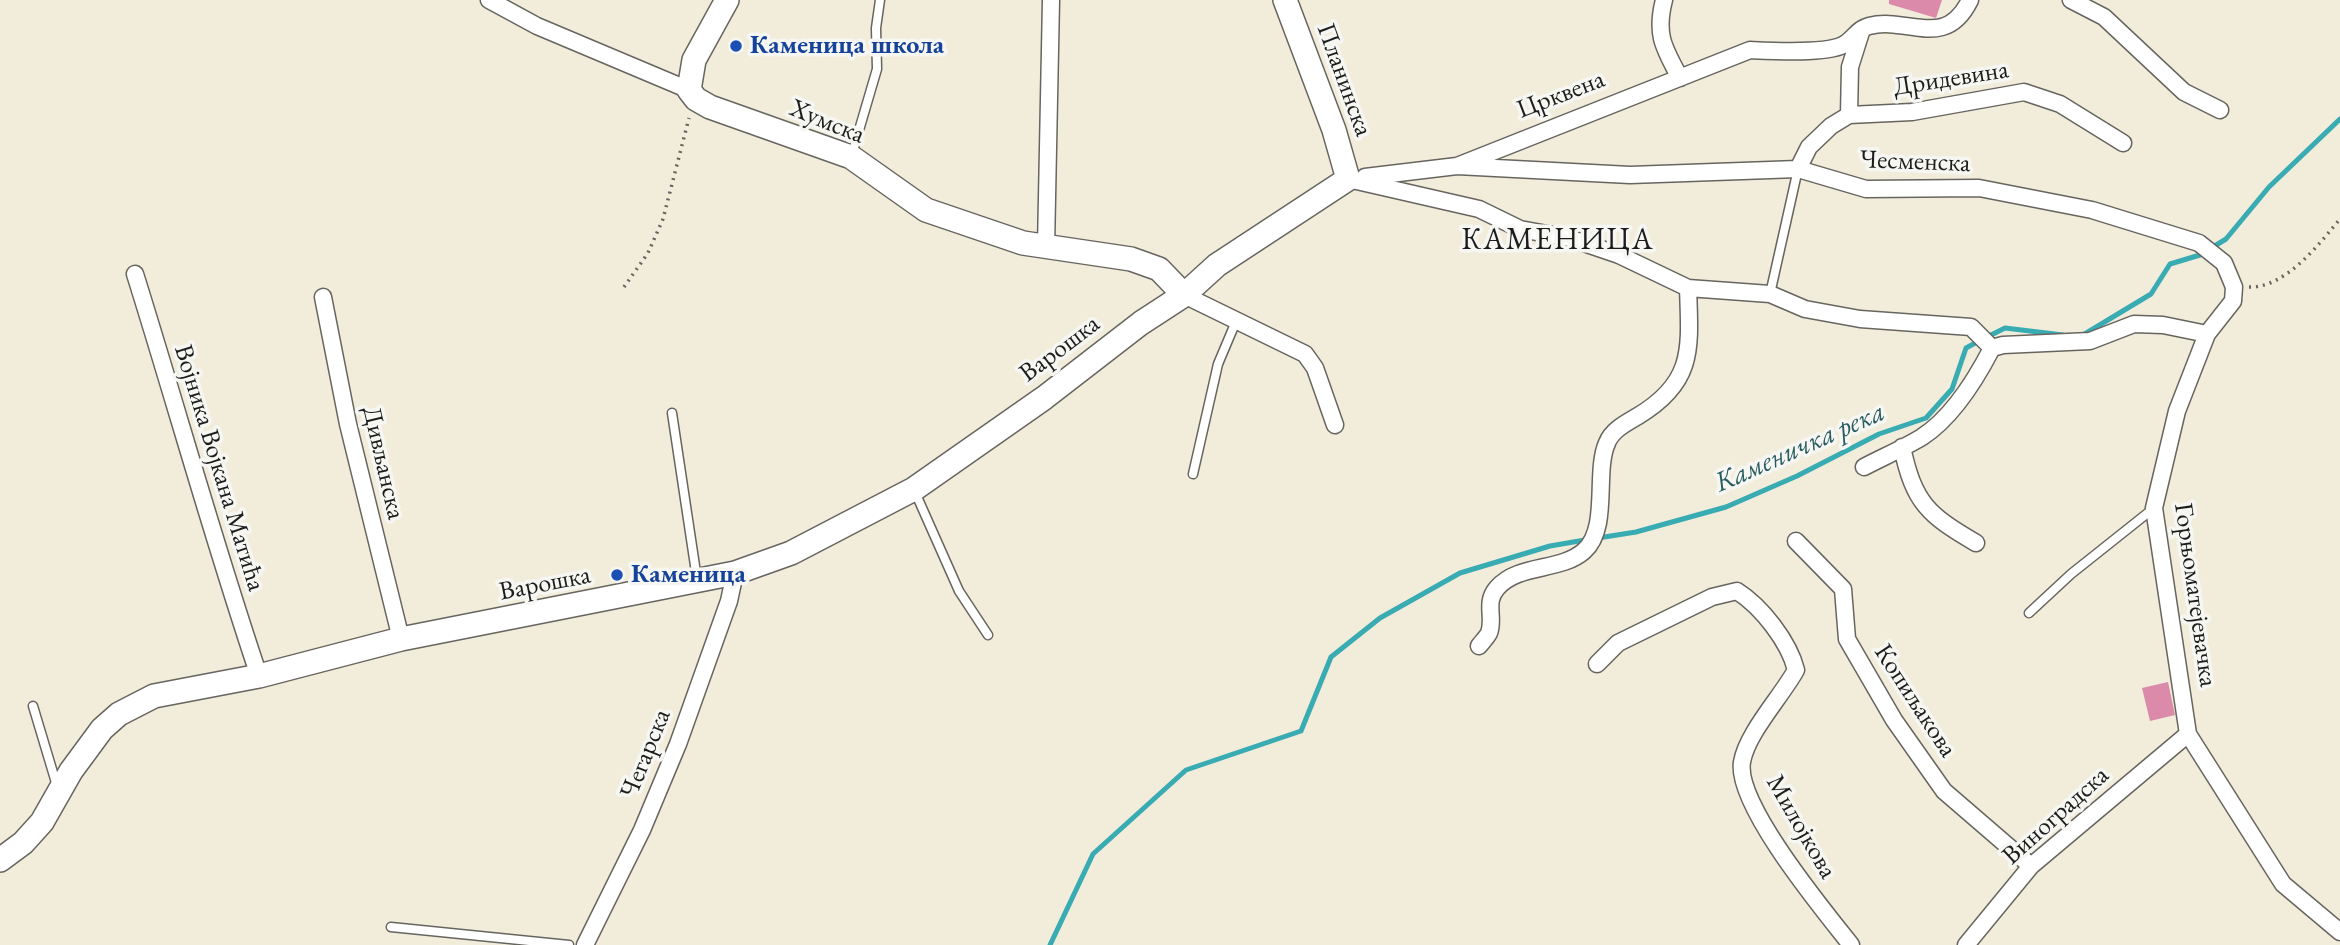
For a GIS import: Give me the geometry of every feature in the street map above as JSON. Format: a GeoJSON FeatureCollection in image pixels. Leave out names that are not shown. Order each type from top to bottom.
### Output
{"type":"FeatureCollection","features":[{"type":"Feature","properties":{"kind":"street","name":"Хумска"},"geometry":{"type":"LineString","coordinates":[[489,0],[537,26],[693,94],[735,117],[851,157],[926,210],[1023,243],[1131,259],[1159,269],[1184,295]]}},
{"type":"Feature","properties":{"kind":"street"},"geometry":{"type":"LineString","coordinates":[[693,94],[694,60],[727,0]]}},
{"type":"Feature","properties":{"kind":"street"},"geometry":{"type":"LineString","coordinates":[[1046,247],[1051,0]]}},
{"type":"Feature","properties":{"kind":"street","name":"Планинска"},"geometry":{"type":"LineString","coordinates":[[1285,0],[1334,130],[1348,179]]}},
{"type":"Feature","properties":{"kind":"street"},"geometry":{"type":"LineString","coordinates":[[1664,0],[1659,31],[1663,47],[1680,78]]}},
{"type":"Feature","properties":{"kind":"street","name":"Црквена"},"geometry":{"type":"LineString","coordinates":[[1184,295],[1217,265],[1348,179],[1457,166],[1751,50],[1799,51],[1842,46],[1862,29],[1872,25],[1930,30],[1950,25],[1970,0]]}},
{"type":"Feature","properties":{"kind":"street"},"geometry":{"type":"LineString","coordinates":[[2071,0],[2104,17],[2184,92],[2220,110]]}},
{"type":"Feature","properties":{"kind":"street"},"geometry":{"type":"LineString","coordinates":[[1798,169],[1809,147],[1831,126],[1849,115],[1850,67],[1862,29]]}},
{"type":"Feature","properties":{"kind":"street","name":"Дридевина"},"geometry":{"type":"LineString","coordinates":[[1849,115],[1912,112],[2024,92],[2060,104],[2123,144]]}},
{"type":"Feature","properties":{"kind":"street","name":"Чесменска"},"geometry":{"type":"LineString","coordinates":[[1457,166],[1630,175],[1798,169],[1866,189],[1992,191],[2092,210],[2199,243],[2224,263],[2234,286]]}},
{"type":"Feature","properties":{"kind":"street"},"geometry":{"type":"LineString","coordinates":[[1348,179],[1479,209],[1520,229],[1569,238],[1619,255],[1688,288],[1770,294],[1805,309],[1860,319],[1970,327],[1992,348]]}},
{"type":"Feature","properties":{"kind":"street","name":"Војника Војкана Матића"},"geometry":{"type":"LineString","coordinates":[[135,274],[194,464],[219,558],[259,676]]}},
{"type":"Feature","properties":{"kind":"street","name":"Горњоматејевачка"},"geometry":{"type":"LineString","coordinates":[[2234,286],[2233,301],[2207,334],[2177,411],[2154,508],[2188,734],[2283,884],[2340,932]]}},
{"type":"Feature","properties":{"kind":"street"},"geometry":{"type":"LineString","coordinates":[[1479,646],[1489,632],[1488,604],[1496,588],[1511,576],[1557,563],[1584,550],[1597,521],[1606,443],[1614,431],[1658,404],[1681,378],[1690,343],[1688,288]]}},
{"type":"Feature","properties":{"kind":"street"},"geometry":{"type":"LineString","coordinates":[[1184,295],[1305,354],[1315,368],[1335,425]]}},
{"type":"Feature","properties":{"kind":"street","name":"Варошка"},"geometry":{"type":"LineString","coordinates":[[0,860],[23,843],[42,822],[102,729],[133,705],[154,696],[259,676],[401,639],[697,582],[735,573],[791,553],[914,489],[1044,398],[1141,323],[1184,295]]}},
{"type":"Feature","properties":{"kind":"street","name":"Дивљанска"},"geometry":{"type":"LineString","coordinates":[[323,297],[348,424],[401,639]]}},
{"type":"Feature","properties":{"kind":"street"},"geometry":{"type":"LineString","coordinates":[[1864,467],[1924,436],[1951,410],[1979,373],[1992,348],[2003,345],[2090,341],[2134,324],[2163,325],[2207,334]]}},
{"type":"Feature","properties":{"kind":"street"},"geometry":{"type":"LineString","coordinates":[[1902,447],[1909,479],[1922,502],[1938,520],[1976,543]]}},
{"type":"Feature","properties":{"kind":"street","name":"Копиљакова"},"geometry":{"type":"LineString","coordinates":[[1796,541],[1843,589],[1847,639],[1894,720],[1944,791],[2031,866]]}},
{"type":"Feature","properties":{"kind":"street","name":"Чегарска"},"geometry":{"type":"LineString","coordinates":[[585,945],[642,830],[678,744],[729,601],[735,573]]}},
{"type":"Feature","properties":{"kind":"street","name":"Милојкова"},"geometry":{"type":"LineString","coordinates":[[1597,664],[1618,643],[1712,597],[1737,591],[1751,599],[1793,656],[1796,670],[1749,741],[1741,765],[1749,797],[1797,877],[1851,945]]}},
{"type":"Feature","properties":{"kind":"street","name":"Виноградска"},"geometry":{"type":"LineString","coordinates":[[1966,945],[2031,866],[2188,734]]}},
{"type":"Feature","properties":{"kind":"lane"},"geometry":{"type":"LineString","coordinates":[[851,157],[877,69],[876,27],[880,0]]}},
{"type":"Feature","properties":{"kind":"lane"},"geometry":{"type":"LineString","coordinates":[[1770,294],[1798,169]]}},
{"type":"Feature","properties":{"kind":"lane"},"geometry":{"type":"LineString","coordinates":[[1194,474],[1218,363],[1237,319]]}},
{"type":"Feature","properties":{"kind":"lane"},"geometry":{"type":"LineString","coordinates":[[673,413],[697,582]]}},
{"type":"Feature","properties":{"kind":"lane"},"geometry":{"type":"LineString","coordinates":[[914,489],[959,591],[988,635]]}},
{"type":"Feature","properties":{"kind":"lane"},"geometry":{"type":"LineString","coordinates":[[2029,613],[2154,508]]}},
{"type":"Feature","properties":{"kind":"lane"},"geometry":{"type":"LineString","coordinates":[[33,706],[59,792]]}},
{"type":"Feature","properties":{"kind":"lane"},"geometry":{"type":"LineString","coordinates":[[391,927],[569,945]]}},
{"type":"Feature","properties":{"kind":"path"},"geometry":{"type":"LineString","coordinates":[[625,287],[648,253],[663,219],[693,94]]}},
{"type":"Feature","properties":{"kind":"path"},"geometry":{"type":"LineString","coordinates":[[2234,286],[2256,287],[2275,281],[2316,247],[2340,219]]}},
{"type":"Feature","properties":{"kind":"building"},"geometry":{"type":"Polygon","coordinates":[[[1889,0],[1942,0],[1936,18],[1889,4],[1889,0]]]}},
{"type":"Feature","properties":{"kind":"building"},"geometry":{"type":"Polygon","coordinates":[[[2168,682],[2175,715],[2150,721],[2142,688],[2168,682]]]}},
{"type":"Feature","properties":{"kind":"waterway","name":"Каменичка река"},"geometry":{"type":"LineString","coordinates":[[2083,335],[2151,294],[2170,264],[2200,255],[2226,239],[2269,187],[2340,119]]}},
{"type":"Feature","properties":{"kind":"waterway","name":"Каменичка река"},"geometry":{"type":"LineString","coordinates":[[1991,335],[2005,328],[2063,335]]}},
{"type":"Feature","properties":{"kind":"waterway","name":"Каменичка река"},"geometry":{"type":"LineString","coordinates":[[1598,538],[1636,532],[1726,507],[1797,476],[1879,434],[1926,418],[1952,389],[1966,348],[1979,341]]}},
{"type":"Feature","properties":{"kind":"waterway","name":"Каменичка река"},"geometry":{"type":"LineString","coordinates":[[1050,945],[1093,854],[1186,770],[1301,731],[1331,657],[1380,618],[1460,573],[1550,546],[1585,540]]}},
{"type":"Feature","properties":{"kind":"place","name":"Каменица школа"},"geometry":{"type":"Point","coordinates":[736,46]}},
{"type":"Feature","properties":{"kind":"place","name":"Каменица"},"geometry":{"type":"Point","coordinates":[617,575]}},
{"type":"Feature","properties":{"kind":"district","name":"КАМЕНИЦА"},"geometry":{"type":"Point","coordinates":[1558,241]}}]}
